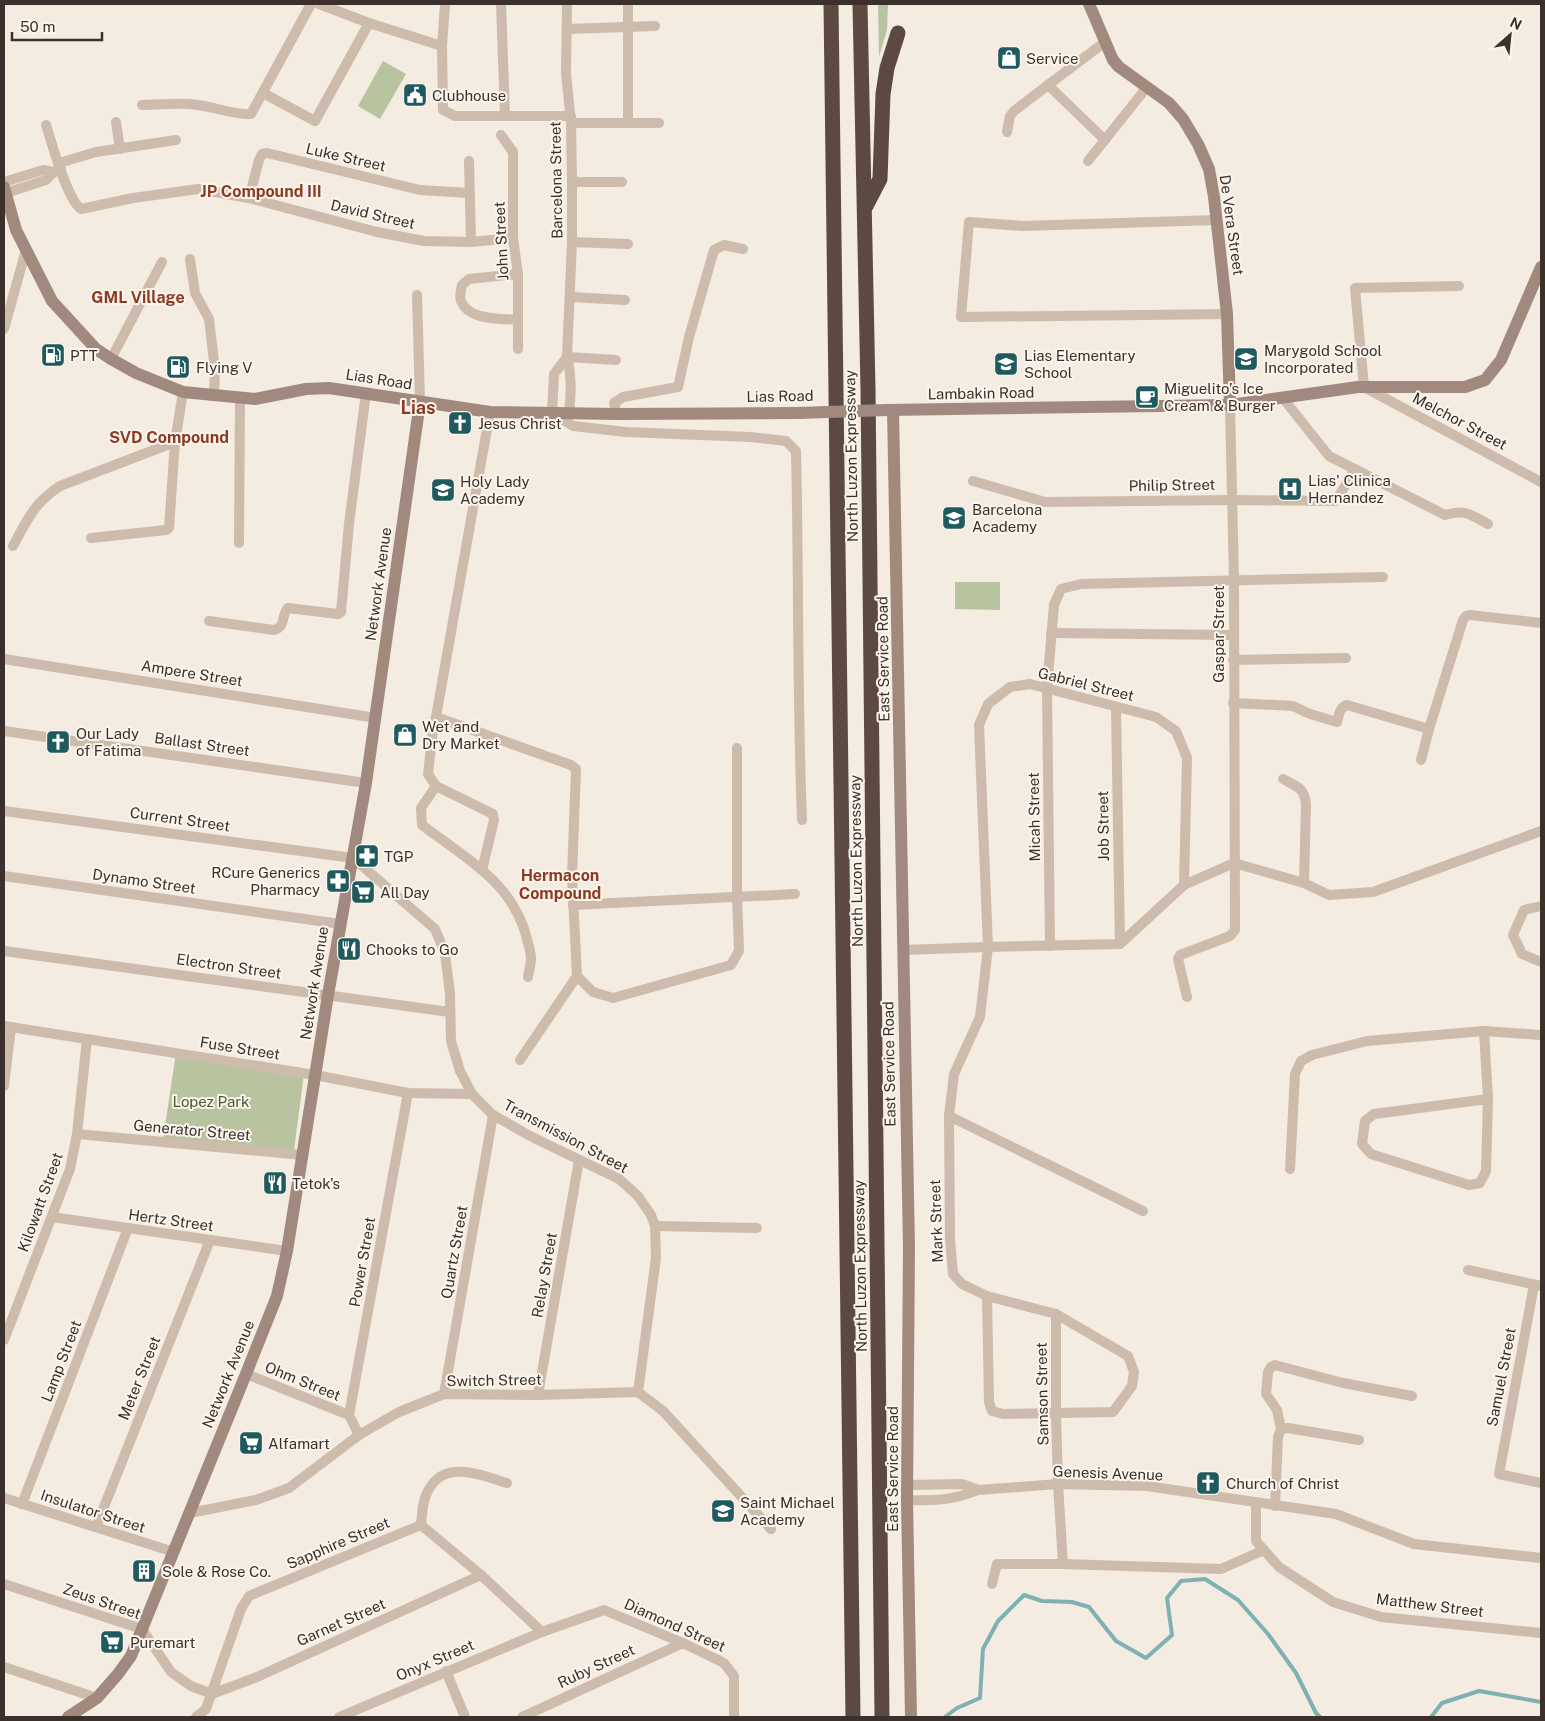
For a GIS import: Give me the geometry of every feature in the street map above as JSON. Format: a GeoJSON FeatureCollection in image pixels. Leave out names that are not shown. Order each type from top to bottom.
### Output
{"type":"FeatureCollection","features":[{"type":"Feature","properties":{"kind":"highway","name":"North Luzon Expressway"},"geometry":{"type":"LineString","coordinates":[[831,4],[853,1717]]}},
{"type":"Feature","properties":{"kind":"highway","name":"North Luzon Expressway"},"geometry":{"type":"LineString","coordinates":[[860,4],[865,208],[882,1717]]}},
{"type":"Feature","properties":{"kind":"highway"},"geometry":{"type":"LineString","coordinates":[[865,208],[880,179],[883,94],[887,68],[898,33]]}},
{"type":"Feature","properties":{"kind":"main road","name":"De Vera Street"},"geometry":{"type":"LineString","coordinates":[[1089,4],[1113,60],[1119,67],[1169,103],[1183,119],[1198,144],[1208,169],[1217,220],[1227,314],[1230,404]]}},
{"type":"Feature","properties":{"kind":"main road","name":"Lias Road"},"geometry":{"type":"LineString","coordinates":[[5,188],[16,230],[52,301],[96,349],[136,373],[183,392],[255,399],[306,389],[329,388],[490,412],[617,414],[798,413],[890,410]]}},
{"type":"Feature","properties":{"kind":"main road","name":"Lambakin Road"},"geometry":{"type":"LineString","coordinates":[[890,410],[1230,404],[1364,387],[1465,387],[1485,380],[1501,360],[1541,267]]}},
{"type":"Feature","properties":{"kind":"main road","name":"Network Avenue"},"geometry":{"type":"LineString","coordinates":[[68,1717],[97,1698],[132,1656],[277,1296],[287,1252],[328,995],[366,783],[420,402]]}},
{"type":"Feature","properties":{"kind":"main road","name":"East Service Road"},"geometry":{"type":"LineString","coordinates":[[890,410],[909,1247],[907,1500],[912,1717]]}},
{"type":"Feature","properties":{"kind":"street"},"geometry":{"type":"LineString","coordinates":[[142,105],[195,104],[238,115],[252,114],[311,4]]}},
{"type":"Feature","properties":{"kind":"street"},"geometry":{"type":"LineString","coordinates":[[319,4],[369,23],[442,46]]}},
{"type":"Feature","properties":{"kind":"street"},"geometry":{"type":"LineString","coordinates":[[445,4],[442,46],[443,110],[455,116],[505,116],[659,123]]}},
{"type":"Feature","properties":{"kind":"street"},"geometry":{"type":"LineString","coordinates":[[500,4],[505,116]]}},
{"type":"Feature","properties":{"kind":"street","name":"Barcelona Street"},"geometry":{"type":"LineString","coordinates":[[567,4],[566,73],[571,119],[572,182],[572,242],[567,357],[572,384],[569,413]]}},
{"type":"Feature","properties":{"kind":"street"},"geometry":{"type":"LineString","coordinates":[[628,4],[628,123]]}},
{"type":"Feature","properties":{"kind":"street"},"geometry":{"type":"LineString","coordinates":[[263,93],[315,121],[369,23]]}},
{"type":"Feature","properties":{"kind":"street"},"geometry":{"type":"LineString","coordinates":[[568,28],[655,26]]}},
{"type":"Feature","properties":{"kind":"street"},"geometry":{"type":"LineString","coordinates":[[1007,132],[1010,116],[1014,111],[1106,42]]}},
{"type":"Feature","properties":{"kind":"street"},"geometry":{"type":"LineString","coordinates":[[1048,86],[1105,140]]}},
{"type":"Feature","properties":{"kind":"street"},"geometry":{"type":"LineString","coordinates":[[1088,161],[1147,86]]}},
{"type":"Feature","properties":{"kind":"street"},"geometry":{"type":"LineString","coordinates":[[116,122],[120,149]]}},
{"type":"Feature","properties":{"kind":"street"},"geometry":{"type":"LineString","coordinates":[[46,125],[58,168]]}},
{"type":"Feature","properties":{"kind":"street","name":"John Street"},"geometry":{"type":"LineString","coordinates":[[501,135],[513,152],[514,238],[518,274],[518,349]]}},
{"type":"Feature","properties":{"kind":"street"},"geometry":{"type":"LineString","coordinates":[[5,188],[46,180],[58,168],[96,152],[176,140]]}},
{"type":"Feature","properties":{"kind":"street","name":"Luke Street"},"geometry":{"type":"LineString","coordinates":[[248,198],[258,160],[262,154],[267,153],[420,190],[469,193]]}},
{"type":"Feature","properties":{"kind":"street"},"geometry":{"type":"LineString","coordinates":[[469,161],[471,242]]}},
{"type":"Feature","properties":{"kind":"street","name":"David Street"},"geometry":{"type":"LineString","coordinates":[[58,168],[75,205],[81,209],[132,198],[198,190],[248,198],[396,236],[424,241],[471,242],[514,238]]}},
{"type":"Feature","properties":{"kind":"street"},"geometry":{"type":"LineString","coordinates":[[572,182],[622,182]]}},
{"type":"Feature","properties":{"kind":"street"},"geometry":{"type":"LineString","coordinates":[[1217,220],[1023,226],[969,222],[961,317],[1227,314]]}},
{"type":"Feature","properties":{"kind":"street"},"geometry":{"type":"LineString","coordinates":[[572,242],[628,244]]}},
{"type":"Feature","properties":{"kind":"street"},"geometry":{"type":"LineString","coordinates":[[617,414],[614,403],[617,399],[678,387],[689,337],[714,250],[724,245],[743,248]]}},
{"type":"Feature","properties":{"kind":"street"},"geometry":{"type":"LineString","coordinates":[[4,329],[26,250]]}},
{"type":"Feature","properties":{"kind":"street"},"geometry":{"type":"LineString","coordinates":[[190,259],[195,293],[210,319],[215,370],[214,396]]}},
{"type":"Feature","properties":{"kind":"street"},"geometry":{"type":"LineString","coordinates":[[111,359],[162,262]]}},
{"type":"Feature","properties":{"kind":"street"},"geometry":{"type":"LineString","coordinates":[[518,274],[469,279],[462,285],[460,299],[467,311],[480,316],[518,320]]}},
{"type":"Feature","properties":{"kind":"street"},"geometry":{"type":"LineString","coordinates":[[1364,387],[1355,288],[1459,286]]}},
{"type":"Feature","properties":{"kind":"street"},"geometry":{"type":"LineString","coordinates":[[417,295],[420,402]]}},
{"type":"Feature","properties":{"kind":"street"},"geometry":{"type":"LineString","coordinates":[[570,298],[625,300]]}},
{"type":"Feature","properties":{"kind":"street"},"geometry":{"type":"LineString","coordinates":[[567,357],[616,360]]}},
{"type":"Feature","properties":{"kind":"street","name":"Barcelona Street"},"geometry":{"type":"LineString","coordinates":[[552,413],[554,374],[567,357]]}},
{"type":"Feature","properties":{"kind":"street","name":"Melchor Street"},"geometry":{"type":"LineString","coordinates":[[1364,387],[1541,482]]}},
{"type":"Feature","properties":{"kind":"street"},"geometry":{"type":"LineString","coordinates":[[91,538],[166,530],[169,528],[174,442],[183,392]]}},
{"type":"Feature","properties":{"kind":"street"},"geometry":{"type":"LineString","coordinates":[[209,621],[274,630],[279,629],[283,624],[285,611],[288,608],[338,614],[341,612],[349,524],[366,394]]}},
{"type":"Feature","properties":{"kind":"street"},"geometry":{"type":"LineString","coordinates":[[1282,397],[1329,456],[1445,515],[1459,511],[1468,513],[1488,524]]}},
{"type":"Feature","properties":{"kind":"street"},"geometry":{"type":"LineString","coordinates":[[239,543],[240,398]]}},
{"type":"Feature","properties":{"kind":"street","name":"Gaspar Street"},"geometry":{"type":"LineString","coordinates":[[1187,997],[1178,959],[1180,955],[1230,936],[1235,930],[1234,581],[1230,404]]}},
{"type":"Feature","properties":{"kind":"street"},"geometry":{"type":"LineString","coordinates":[[482,870],[494,820],[493,814],[436,786],[428,774],[433,730],[490,412]]}},
{"type":"Feature","properties":{"kind":"street"},"geometry":{"type":"LineString","coordinates":[[552,413],[573,426],[626,432],[750,436],[786,441],[796,451],[802,820]]}},
{"type":"Feature","properties":{"kind":"street"},"geometry":{"type":"LineString","coordinates":[[13,546],[32,511],[48,494],[60,486],[174,442]]}},
{"type":"Feature","properties":{"kind":"street","name":"Philip Street"},"geometry":{"type":"LineString","coordinates":[[974,481],[1045,502],[1336,501],[1354,469]]}},
{"type":"Feature","properties":{"kind":"street"},"geometry":{"type":"LineString","coordinates":[[1234,581],[1383,577]]}},
{"type":"Feature","properties":{"kind":"street","name":"Micah Street"},"geometry":{"type":"LineString","coordinates":[[1050,946],[1047,688],[1054,605],[1061,589],[1081,584],[1234,581]]}},
{"type":"Feature","properties":{"kind":"street"},"geometry":{"type":"LineString","coordinates":[[1421,760],[1463,620],[1466,616],[1541,623]]}},
{"type":"Feature","properties":{"kind":"street"},"geometry":{"type":"LineString","coordinates":[[1051,633],[1233,636]]}},
{"type":"Feature","properties":{"kind":"street"},"geometry":{"type":"LineString","coordinates":[[1233,660],[1346,658]]}},
{"type":"Feature","properties":{"kind":"street","name":"Ampere Street"},"geometry":{"type":"LineString","coordinates":[[4,659],[376,718]]}},
{"type":"Feature","properties":{"kind":"street","name":"Gabriel Street"},"geometry":{"type":"LineString","coordinates":[[988,946],[979,725],[988,704],[1010,687],[1030,684],[1156,717],[1176,732],[1187,758],[1184,885]]}},
{"type":"Feature","properties":{"kind":"street"},"geometry":{"type":"LineString","coordinates":[[1233,703],[1293,706],[1310,714],[1337,722],[1342,707],[1347,705],[1429,729]]}},
{"type":"Feature","properties":{"kind":"street","name":"Job Street"},"geometry":{"type":"LineString","coordinates":[[1116,707],[1120,944]]}},
{"type":"Feature","properties":{"kind":"street"},"geometry":{"type":"LineString","coordinates":[[436,718],[571,765],[576,770],[572,876],[577,976],[520,1060]]}},
{"type":"Feature","properties":{"kind":"street","name":"Ballast Street"},"geometry":{"type":"LineString","coordinates":[[4,732],[366,783]]}},
{"type":"Feature","properties":{"kind":"street"},"geometry":{"type":"LineString","coordinates":[[577,976],[593,992],[613,998],[731,965],[739,951],[737,748]]}},
{"type":"Feature","properties":{"kind":"street"},"geometry":{"type":"LineString","coordinates":[[1283,780],[1305,793],[1304,884]]}},
{"type":"Feature","properties":{"kind":"street"},"geometry":{"type":"LineString","coordinates":[[436,786],[421,808],[422,825],[482,870],[501,888],[518,911],[525,929],[531,956],[528,977]]}},
{"type":"Feature","properties":{"kind":"street","name":"Current Street"},"geometry":{"type":"LineString","coordinates":[[4,811],[353,858]]}},
{"type":"Feature","properties":{"kind":"street"},"geometry":{"type":"LineString","coordinates":[[903,950],[988,946],[1120,944],[1184,885],[1234,863],[1304,884],[1330,895],[1374,892],[1541,831]]}},
{"type":"Feature","properties":{"kind":"street","name":"Transmission Street"},"geometry":{"type":"LineString","coordinates":[[353,858],[435,929],[445,952],[450,994],[450,1041],[460,1071],[472,1094],[494,1115],[532,1137],[619,1179],[638,1196],[651,1215],[655,1226],[656,1258],[638,1392]]}},
{"type":"Feature","properties":{"kind":"street","name":"Dynamo Street"},"geometry":{"type":"LineString","coordinates":[[4,876],[340,924]]}},
{"type":"Feature","properties":{"kind":"street"},"geometry":{"type":"LineString","coordinates":[[573,905],[795,894]]}},
{"type":"Feature","properties":{"kind":"street"},"geometry":{"type":"LineString","coordinates":[[1541,906],[1524,910],[1513,935],[1522,954],[1541,962]]}},
{"type":"Feature","properties":{"kind":"street","name":"Mark Street"},"geometry":{"type":"LineString","coordinates":[[988,946],[980,1017],[954,1074],[949,1116],[950,1239],[953,1274],[962,1284],[987,1296],[1056,1314],[1128,1356],[1134,1372],[1132,1386],[1113,1412],[1056,1414]]}},
{"type":"Feature","properties":{"kind":"street","name":"Electron Street"},"geometry":{"type":"LineString","coordinates":[[4,951],[450,1012]]}},
{"type":"Feature","properties":{"kind":"street"},"geometry":{"type":"LineString","coordinates":[[4,1086],[7,1027]]}},
{"type":"Feature","properties":{"kind":"street","name":"Fuse Street"},"geometry":{"type":"LineString","coordinates":[[7,1027],[315,1075],[408,1093],[472,1094]]}},
{"type":"Feature","properties":{"kind":"street"},"geometry":{"type":"LineString","coordinates":[[1290,1169],[1295,1074],[1301,1062],[1312,1056],[1367,1042],[1484,1031],[1541,1035]]}},
{"type":"Feature","properties":{"kind":"street"},"geometry":{"type":"LineString","coordinates":[[1484,1031],[1488,1099],[1486,1171],[1480,1183],[1469,1185],[1371,1154],[1362,1144],[1365,1121],[1374,1114],[1488,1099]]}},
{"type":"Feature","properties":{"kind":"street","name":"Kilowatt Street"},"geometry":{"type":"LineString","coordinates":[[4,1340],[70,1169],[77,1134],[87,1039]]}},
{"type":"Feature","properties":{"kind":"street","name":"Power Street"},"geometry":{"type":"LineString","coordinates":[[349,1415],[408,1093]]}},
{"type":"Feature","properties":{"kind":"street","name":"Quartz Street"},"geometry":{"type":"LineString","coordinates":[[444,1394],[494,1115]]}},
{"type":"Feature","properties":{"kind":"street"},"geometry":{"type":"LineString","coordinates":[[949,1116],[1144,1211]]}},
{"type":"Feature","properties":{"kind":"street","name":"Generator Street"},"geometry":{"type":"LineString","coordinates":[[77,1134],[303,1155]]}},
{"type":"Feature","properties":{"kind":"street","name":"Relay Street"},"geometry":{"type":"LineString","coordinates":[[538,1395],[579,1160]]}},
{"type":"Feature","properties":{"kind":"street","name":"Hertz Street"},"geometry":{"type":"LineString","coordinates":[[52,1217],[287,1252]]}},
{"type":"Feature","properties":{"kind":"street"},"geometry":{"type":"LineString","coordinates":[[655,1226],[757,1228]]}},
{"type":"Feature","properties":{"kind":"street","name":"Lamp Street"},"geometry":{"type":"LineString","coordinates":[[22,1504],[128,1228]]}},
{"type":"Feature","properties":{"kind":"street","name":"Meter Street"},"geometry":{"type":"LineString","coordinates":[[96,1527],[210,1240]]}},
{"type":"Feature","properties":{"kind":"street"},"geometry":{"type":"LineString","coordinates":[[1468,1270],[1537,1286]]}},
{"type":"Feature","properties":{"kind":"street","name":"Samuel Street"},"geometry":{"type":"LineString","coordinates":[[1537,1286],[1499,1474],[1541,1483]]}},
{"type":"Feature","properties":{"kind":"street"},"geometry":{"type":"LineString","coordinates":[[987,1296],[989,1402],[992,1411],[1003,1414],[1056,1414]]}},
{"type":"Feature","properties":{"kind":"street","name":"Samson Street"},"geometry":{"type":"LineString","coordinates":[[1056,1314],[1056,1414],[1063,1564]]}},
{"type":"Feature","properties":{"kind":"street"},"geometry":{"type":"LineString","coordinates":[[1275,1506],[1278,1436],[1281,1430],[1277,1410],[1266,1394],[1268,1372],[1271,1367],[1275,1366],[1343,1383],[1412,1396]]}},
{"type":"Feature","properties":{"kind":"street","name":"Ohm Street"},"geometry":{"type":"LineString","coordinates":[[246,1374],[349,1415]]}},
{"type":"Feature","properties":{"kind":"street"},"geometry":{"type":"LineString","coordinates":[[638,1392],[663,1412],[771,1529]]}},
{"type":"Feature","properties":{"kind":"street","name":"Switch Street"},"geometry":{"type":"LineString","coordinates":[[190,1512],[256,1500],[289,1488],[359,1434],[399,1412],[444,1394],[538,1395],[638,1392]]}},
{"type":"Feature","properties":{"kind":"street"},"geometry":{"type":"LineString","coordinates":[[349,1415],[359,1434]]}},
{"type":"Feature","properties":{"kind":"street"},"geometry":{"type":"LineString","coordinates":[[1281,1430],[1288,1428],[1359,1440]]}},
{"type":"Feature","properties":{"kind":"street"},"geometry":{"type":"LineString","coordinates":[[507,1483],[476,1473],[454,1471],[439,1476],[430,1486],[424,1499],[421,1524],[481,1575],[542,1632]]}},
{"type":"Feature","properties":{"kind":"street","name":"Genesis Avenue"},"geometry":{"type":"LineString","coordinates":[[907,1485],[962,1484],[978,1490],[1058,1484],[1147,1486],[1256,1504],[1336,1514],[1414,1544],[1541,1558]]}},
{"type":"Feature","properties":{"kind":"street"},"geometry":{"type":"LineString","coordinates":[[907,1500],[937,1500],[960,1497],[978,1490]]}},
{"type":"Feature","properties":{"kind":"street","name":"Insulator Street"},"geometry":{"type":"LineString","coordinates":[[4,1498],[174,1552]]}},
{"type":"Feature","properties":{"kind":"street","name":"Matthew Street"},"geometry":{"type":"LineString","coordinates":[[1256,1504],[1256,1541],[1279,1567],[1333,1602],[1381,1617],[1541,1633]]}},
{"type":"Feature","properties":{"kind":"street","name":"Sapphire Street"},"geometry":{"type":"LineString","coordinates":[[212,1694],[241,1609],[249,1596],[421,1524]]}},
{"type":"Feature","properties":{"kind":"street"},"geometry":{"type":"LineString","coordinates":[[992,1584],[997,1564],[1221,1569],[1264,1550]]}},
{"type":"Feature","properties":{"kind":"street","name":"Garnet Street"},"geometry":{"type":"LineString","coordinates":[[212,1694],[257,1677],[481,1575]]}},
{"type":"Feature","properties":{"kind":"street","name":"Zeus Street"},"geometry":{"type":"LineString","coordinates":[[4,1584],[142,1629],[171,1672],[191,1686],[212,1694]]}},
{"type":"Feature","properties":{"kind":"street","name":"Diamond Street"},"geometry":{"type":"LineString","coordinates":[[542,1632],[604,1610],[683,1643],[724,1664],[734,1676],[734,1717]]}},
{"type":"Feature","properties":{"kind":"street","name":"Onyx Street"},"geometry":{"type":"LineString","coordinates":[[340,1717],[542,1632]]}},
{"type":"Feature","properties":{"kind":"street","name":"Ruby Street"},"geometry":{"type":"LineString","coordinates":[[522,1717],[683,1643]]}},
{"type":"Feature","properties":{"kind":"street"},"geometry":{"type":"LineString","coordinates":[[4,1667],[97,1698]]}},
{"type":"Feature","properties":{"kind":"street"},"geometry":{"type":"LineString","coordinates":[[446,1671],[465,1717]]}},
{"type":"Feature","properties":{"kind":"street"},"geometry":{"type":"LineString","coordinates":[[196,1717],[206,1709],[212,1694]]}},
{"type":"Feature","properties":{"kind":"green space"},"geometry":{"type":"Polygon","coordinates":[[[878,4],[888,4],[887,30],[879,57],[878,4]]]}},
{"type":"Feature","properties":{"kind":"green space"},"geometry":{"type":"Polygon","coordinates":[[[383,61],[406,74],[380,119],[358,106],[383,61]]]}},
{"type":"Feature","properties":{"kind":"green space"},"geometry":{"type":"Polygon","coordinates":[[[955,582],[1000,582],[1000,610],[955,609],[955,582]]]}},
{"type":"Feature","properties":{"kind":"green space","name":"Lopez Park"},"geometry":{"type":"Polygon","coordinates":[[[176,1053],[304,1074],[294,1150],[163,1139],[176,1053]]]}},
{"type":"Feature","properties":{"kind":"waterway"},"geometry":{"type":"LineString","coordinates":[[945,1717],[957,1708],[980,1698],[983,1649],[998,1621],[1024,1595],[1042,1601],[1072,1602],[1089,1607],[1116,1641],[1146,1658],[1172,1635],[1167,1598],[1181,1581],[1205,1579],[1238,1600],[1268,1634],[1296,1673],[1316,1713],[1320,1717]]}},
{"type":"Feature","properties":{"kind":"waterway"},"geometry":{"type":"LineString","coordinates":[[1431,1717],[1442,1703],[1479,1691],[1541,1702]]}},
{"type":"Feature","properties":{"kind":"place","name":"Service"},"geometry":{"type":"Point","coordinates":[1009,58]}},
{"type":"Feature","properties":{"kind":"place","name":"Clubhouse"},"geometry":{"type":"Point","coordinates":[415,95]}},
{"type":"Feature","properties":{"kind":"place","name":"PTT"},"geometry":{"type":"Point","coordinates":[53,355]}},
{"type":"Feature","properties":{"kind":"place","name":"Marygold School Incorporated"},"geometry":{"type":"Point","coordinates":[1246,359]}},
{"type":"Feature","properties":{"kind":"place","name":"Lias Elementary School"},"geometry":{"type":"Point","coordinates":[1006,364]}},
{"type":"Feature","properties":{"kind":"place","name":"Flying V"},"geometry":{"type":"Point","coordinates":[178,367]}},
{"type":"Feature","properties":{"kind":"place","name":"Miguelito’s Ice Cream & Burger"},"geometry":{"type":"Point","coordinates":[1147,397]}},
{"type":"Feature","properties":{"kind":"place","name":"Jesus Christ"},"geometry":{"type":"Point","coordinates":[460,423]}},
{"type":"Feature","properties":{"kind":"place","name":"Lias' Clinica Hernandez"},"geometry":{"type":"Point","coordinates":[1290,489]}},
{"type":"Feature","properties":{"kind":"place","name":"Holy Lady Academy"},"geometry":{"type":"Point","coordinates":[443,490]}},
{"type":"Feature","properties":{"kind":"place","name":"Barcelona Academy"},"geometry":{"type":"Point","coordinates":[954,518]}},
{"type":"Feature","properties":{"kind":"place","name":"Wet and Dry Market"},"geometry":{"type":"Point","coordinates":[405,735]}},
{"type":"Feature","properties":{"kind":"place","name":"Our Lady of Fatima"},"geometry":{"type":"Point","coordinates":[58,742]}},
{"type":"Feature","properties":{"kind":"place","name":"TGP"},"geometry":{"type":"Point","coordinates":[367,856]}},
{"type":"Feature","properties":{"kind":"place","name":"RCure Generics Pharmacy"},"geometry":{"type":"Point","coordinates":[338,881]}},
{"type":"Feature","properties":{"kind":"place","name":"All Day"},"geometry":{"type":"Point","coordinates":[363,892]}},
{"type":"Feature","properties":{"kind":"place","name":"Chooks to Go"},"geometry":{"type":"Point","coordinates":[349,949]}},
{"type":"Feature","properties":{"kind":"place","name":"Tetok's"},"geometry":{"type":"Point","coordinates":[275,1183]}},
{"type":"Feature","properties":{"kind":"place","name":"Alfamart"},"geometry":{"type":"Point","coordinates":[251,1443]}},
{"type":"Feature","properties":{"kind":"place","name":"Church of Christ"},"geometry":{"type":"Point","coordinates":[1208,1483]}},
{"type":"Feature","properties":{"kind":"place","name":"Saint Michael Academy"},"geometry":{"type":"Point","coordinates":[723,1511]}},
{"type":"Feature","properties":{"kind":"place","name":"Sole & Rose Co."},"geometry":{"type":"Point","coordinates":[144,1571]}},
{"type":"Feature","properties":{"kind":"place","name":"Puremart"},"geometry":{"type":"Point","coordinates":[112,1642]}},
{"type":"Feature","properties":{"kind":"district","name":"JP Compound III"},"geometry":{"type":"Point","coordinates":[261,191]}},
{"type":"Feature","properties":{"kind":"district","name":"GML Village"},"geometry":{"type":"Point","coordinates":[138,297]}},
{"type":"Feature","properties":{"kind":"district","name":"Lias"},"geometry":{"type":"Point","coordinates":[418,407]}},
{"type":"Feature","properties":{"kind":"district","name":"SVD Compound"},"geometry":{"type":"Point","coordinates":[169,437]}},
{"type":"Feature","properties":{"kind":"district","name":"Hermacon Compound"},"geometry":{"type":"Point","coordinates":[560,884]}}]}
